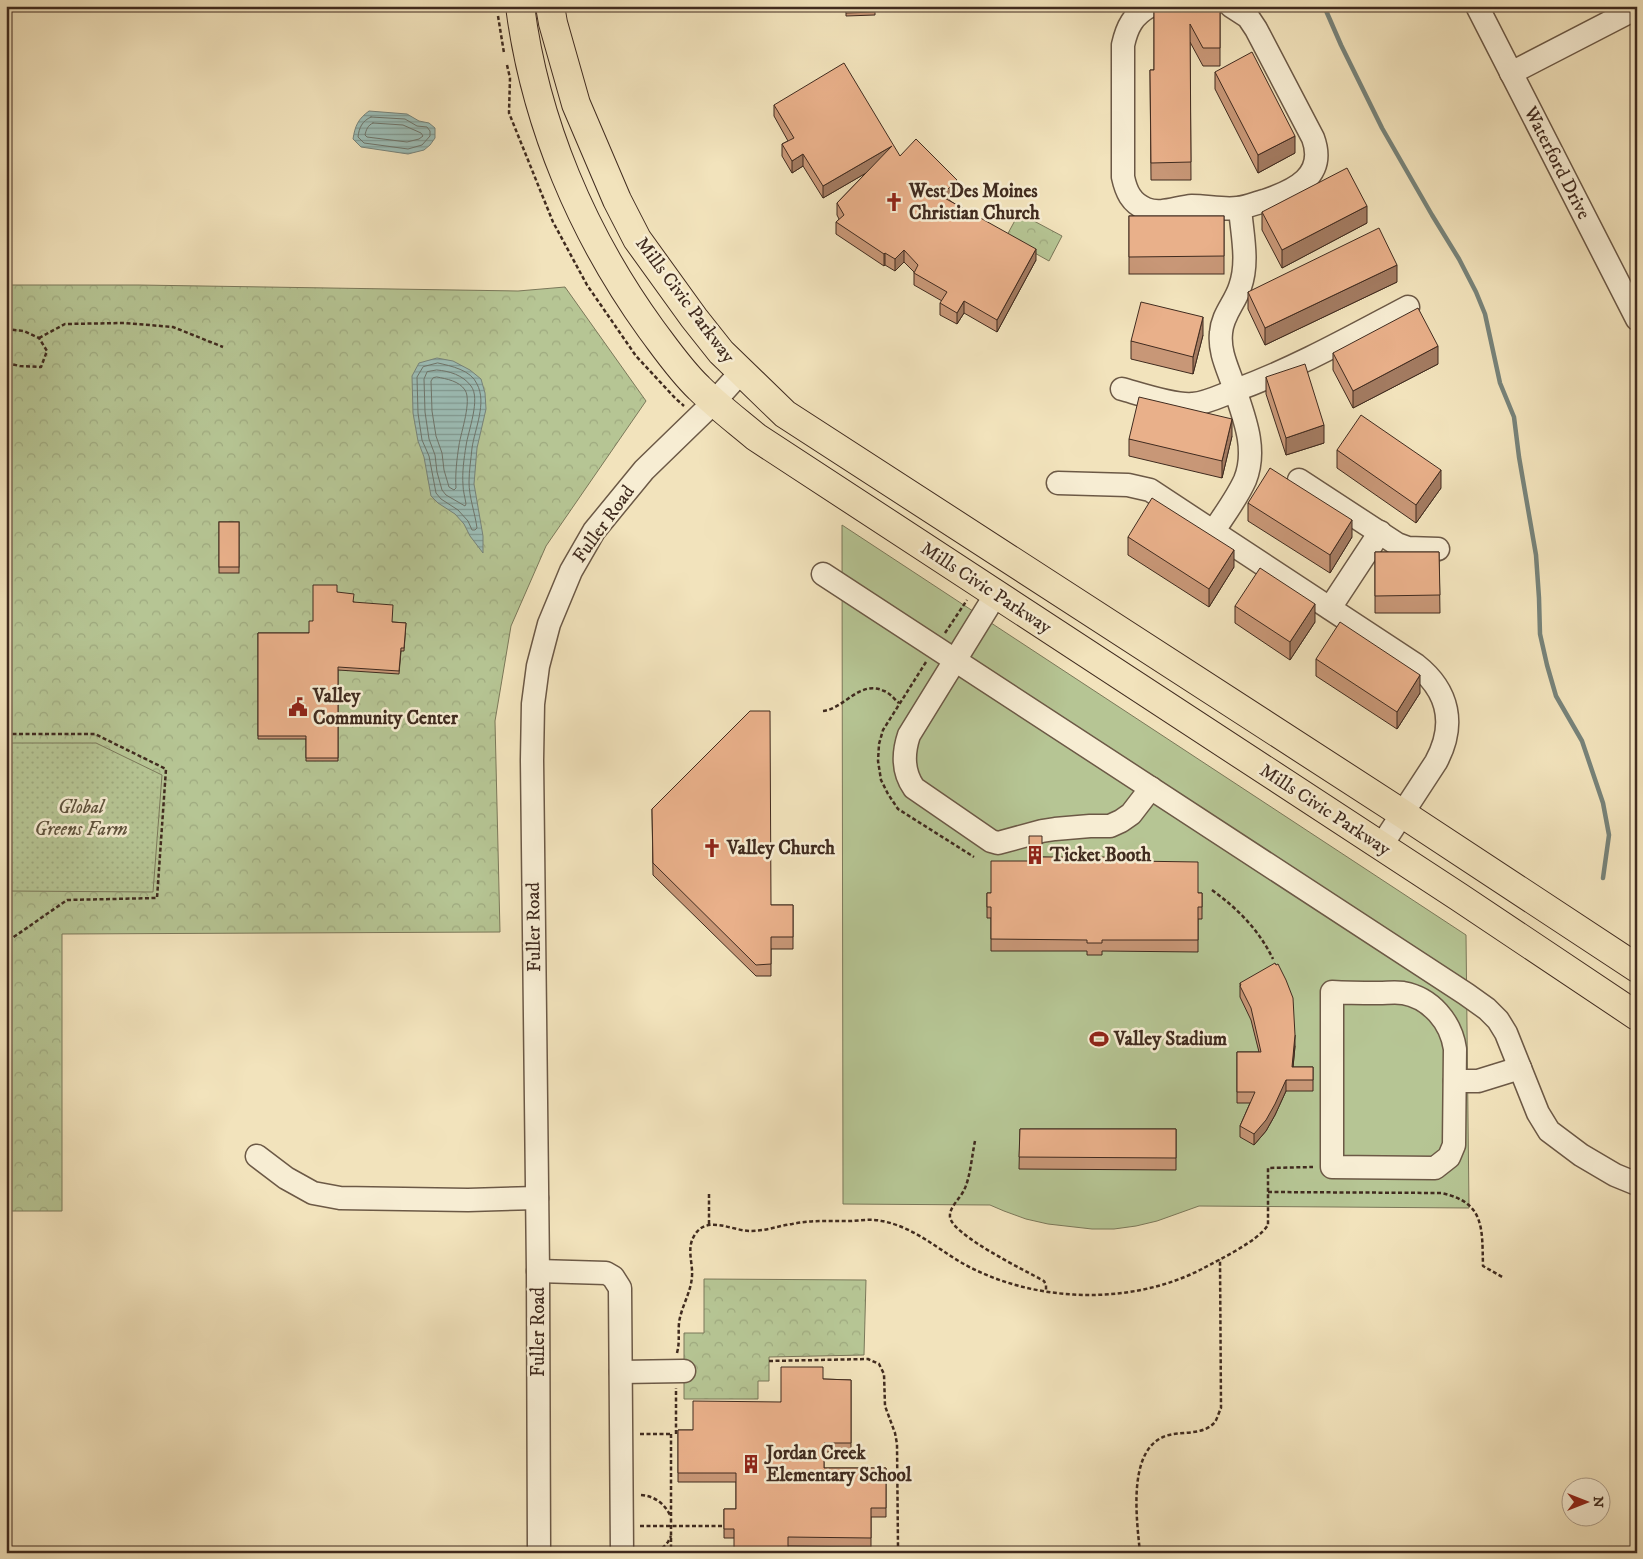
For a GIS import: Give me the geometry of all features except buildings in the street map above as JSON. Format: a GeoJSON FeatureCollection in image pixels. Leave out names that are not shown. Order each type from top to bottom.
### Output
{"type":"FeatureCollection","features":[{"type":"Feature","properties":{"kind":"main road","name":"Mills Civic Parkway"},"geometry":{"type":"LineString","coordinates":[[520,6],[529,57],[544,116],[561,164],[581,211],[605,258],[634,305],[671,356],[697,387],[756,437],[1637,1016]]}},
{"type":"Feature","properties":{"kind":"main road","name":"Mills Civic Parkway"},"geometry":{"type":"LineString","coordinates":[[550,6],[553,24],[576,104],[617,200],[637,239],[673,290],[721,352],[785,414],[1637,968]]}},
{"type":"Feature","properties":{"kind":"street"},"geometry":{"type":"LineString","coordinates":[[1150,6],[1141,10],[1132,19],[1126,30],[1124,45],[1124,176],[1130,197],[1138,205],[1148,210],[1160,212],[1191,206],[1240,208],[1277,197],[1298,186],[1308,178],[1315,168],[1317,156],[1313,138],[1256,29],[1248,17],[1231,6]]}},
{"type":"Feature","properties":{"kind":"street","name":"Waterford Drive"},"geometry":{"type":"LineString","coordinates":[[1476,6],[1637,319]]}},
{"type":"Feature","properties":{"kind":"street"},"geometry":{"type":"LineString","coordinates":[[1511,73],[1637,8]]}},
{"type":"Feature","properties":{"kind":"street"},"geometry":{"type":"LineString","coordinates":[[1213,532],[1238,494],[1245,480],[1249,465],[1250,448],[1248,432],[1221,346],[1221,331],[1225,316],[1240,290],[1244,275],[1245,256],[1240,208]]}},
{"type":"Feature","properties":{"kind":"street"},"geometry":{"type":"LineString","coordinates":[[1122,389],[1179,403],[1192,404],[1204,402],[1292,368],[1408,308]]}},
{"type":"Feature","properties":{"kind":"street","name":"Fuller Road"},"geometry":{"type":"LineString","coordinates":[[539,1553],[532,752],[533,704],[538,666],[549,624],[571,571],[594,532],[644,470],[714,402],[741,372]]}},
{"type":"Feature","properties":{"kind":"street"},"geometry":{"type":"LineString","coordinates":[[1299,480],[1408,548],[1438,549]]}},
{"type":"Feature","properties":{"kind":"street"},"geometry":{"type":"LineString","coordinates":[[1058,483],[1128,485],[1150,490],[1427,673],[1445,703],[1448,719],[1447,736],[1442,750],[1382,847]]}},
{"type":"Feature","properties":{"kind":"street"},"geometry":{"type":"LineString","coordinates":[[1330,608],[1380,532]]}},
{"type":"Feature","properties":{"kind":"street"},"geometry":{"type":"LineString","coordinates":[[823,574],[1487,1009],[1498,1020],[1506,1033],[1538,1113],[1549,1131],[1581,1155],[1615,1175],[1637,1184]]}},
{"type":"Feature","properties":{"kind":"street"},"geometry":{"type":"LineString","coordinates":[[996,594],[909,735],[904,749],[904,765],[914,788],[990,841],[998,843],[1048,830],[1110,826],[1131,814],[1151,788]]}},
{"type":"Feature","properties":{"kind":"street"},"geometry":{"type":"LineString","coordinates":[[1332,992],[1403,993],[1431,1006],[1439,1012],[1454,1040],[1454,1145],[1449,1157],[1435,1168],[1332,1167],[1332,992]]}},
{"type":"Feature","properties":{"kind":"street"},"geometry":{"type":"LineString","coordinates":[[1455,1081],[1478,1080],[1520,1068]]}},
{"type":"Feature","properties":{"kind":"street"},"geometry":{"type":"LineString","coordinates":[[257,1156],[286,1178],[313,1192],[340,1198],[468,1200],[537,1198]]}},
{"type":"Feature","properties":{"kind":"street"},"geometry":{"type":"LineString","coordinates":[[538,1271],[606,1273],[614,1277],[620,1288],[622,1553]]}},
{"type":"Feature","properties":{"kind":"street"},"geometry":{"type":"LineString","coordinates":[[621,1372],[680,1371]]}},
{"type":"Feature","properties":{"kind":"path"},"geometry":{"type":"LineString","coordinates":[[39,338],[65,324],[124,323],[173,327],[223,347]]}},
{"type":"Feature","properties":{"kind":"path"},"geometry":{"type":"LineString","coordinates":[[6,329],[24,331],[39,338],[47,351],[41,367],[6,363]]}},
{"type":"Feature","properties":{"kind":"path"},"geometry":{"type":"LineString","coordinates":[[823,711],[831,710],[838,704],[869,687],[879,688],[887,692],[899,703]]}},
{"type":"Feature","properties":{"kind":"path"},"geometry":{"type":"LineString","coordinates":[[6,734],[95,734],[166,769],[157,898],[67,900],[8,941],[6,950]]}},
{"type":"Feature","properties":{"kind":"path"},"geometry":{"type":"LineString","coordinates":[[1212,890],[1252,925],[1264,941],[1273,959]]}},
{"type":"Feature","properties":{"kind":"path"},"geometry":{"type":"LineString","coordinates":[[975,1142],[965,1190],[949,1216],[952,1224],[966,1237],[1044,1281],[1046,1291]]}},
{"type":"Feature","properties":{"kind":"path"},"geometry":{"type":"LineString","coordinates":[[676,1434],[680,1371],[677,1352],[680,1344],[679,1323],[690,1288],[692,1239],[709,1224],[751,1231],[816,1221],[879,1220],[897,1224],[910,1230],[962,1263],[1011,1283],[1046,1291],[1087,1295],[1111,1294],[1147,1289],[1186,1277],[1220,1259],[1263,1232],[1268,1225],[1268,1168],[1332,1167]]}},
{"type":"Feature","properties":{"kind":"path"},"geometry":{"type":"LineString","coordinates":[[709,1192],[709,1224]]}},
{"type":"Feature","properties":{"kind":"path"},"geometry":{"type":"LineString","coordinates":[[1268,1192],[1440,1192],[1455,1196],[1466,1202],[1476,1214],[1482,1228],[1483,1266],[1504,1278]]}},
{"type":"Feature","properties":{"kind":"path"},"geometry":{"type":"LineString","coordinates":[[1140,1553],[1137,1492],[1139,1472],[1145,1454],[1154,1442],[1164,1437],[1204,1429],[1215,1422],[1221,1408],[1220,1259]]}},
{"type":"Feature","properties":{"kind":"path"},"geometry":{"type":"LineString","coordinates":[[769,1361],[868,1359],[879,1364],[884,1374],[885,1406],[897,1444],[898,1547],[896,1553]]}},
{"type":"Feature","properties":{"kind":"path"},"geometry":{"type":"LineString","coordinates":[[640,1434],[684,1434]]}},
{"type":"Feature","properties":{"kind":"path"},"geometry":{"type":"LineString","coordinates":[[671,1434],[671,1553]]}},
{"type":"Feature","properties":{"kind":"path"},"geometry":{"type":"LineString","coordinates":[[639,1494],[659,1501],[667,1509],[671,1517]]}},
{"type":"Feature","properties":{"kind":"path"},"geometry":{"type":"LineString","coordinates":[[621,1526],[724,1526]]}},
{"type":"Feature","properties":{"kind":"path"},"geometry":{"type":"LineString","coordinates":[[658,1553],[671,1536]]}},
{"type":"Feature","properties":{"kind":"green space"},"geometry":{"type":"Polygon","coordinates":[[[1019,213],[1062,236],[1049,261],[1006,237],[1019,213]]]}},
{"type":"Feature","properties":{"kind":"green space"},"geometry":{"type":"Polygon","coordinates":[[[6,285],[139,285],[518,291],[565,287],[646,401],[546,546],[511,626],[495,721],[500,932],[62,934],[62,1211],[6,1211],[6,285]]]}},
{"type":"Feature","properties":{"kind":"green space"},"geometry":{"type":"Polygon","coordinates":[[[842,525],[1466,935],[1469,1208],[1199,1206],[1157,1221],[1136,1226],[1092,1229],[1048,1224],[1026,1219],[990,1205],[843,1204],[842,525]]]}},
{"type":"Feature","properties":{"kind":"green space","name":"Global Greens Farm"},"geometry":{"type":"Polygon","coordinates":[[[6,743],[96,743],[162,775],[153,892],[8,891],[6,900],[6,743]]]}},
{"type":"Feature","properties":{"kind":"green space"},"geometry":{"type":"Polygon","coordinates":[[[704,1279],[866,1280],[864,1355],[769,1357],[769,1381],[758,1381],[758,1399],[684,1399],[684,1333],[704,1333],[704,1279]]]}},
{"type":"Feature","properties":{"kind":"water"},"geometry":{"type":"Polygon","coordinates":[[[369,111],[407,114],[419,121],[429,123],[435,128],[435,138],[424,150],[408,154],[361,147],[353,139],[354,134],[360,120],[369,111]]]}},
{"type":"Feature","properties":{"kind":"water"},"geometry":{"type":"Polygon","coordinates":[[[437,358],[453,361],[470,370],[481,379],[485,393],[486,409],[477,448],[474,484],[483,536],[483,553],[455,514],[431,496],[424,457],[418,441],[413,413],[412,376],[419,363],[437,358]]]}},
{"type":"Feature","properties":{"kind":"waterway"},"geometry":{"type":"LineString","coordinates":[[1324,6],[1382,128],[1459,259],[1485,314],[1500,383],[1514,417],[1536,555],[1540,634],[1547,665],[1556,696],[1582,741],[1603,803],[1609,835],[1603,878]]}},
{"type":"Feature","properties":{"kind":"place","name":"West Des Moines Christian Church"},"geometry":{"type":"Point","coordinates":[894,202]}},
{"type":"Feature","properties":{"kind":"place","name":"Valley Community Center"},"geometry":{"type":"Point","coordinates":[298,707]}},
{"type":"Feature","properties":{"kind":"place","name":"Valley Church"},"geometry":{"type":"Point","coordinates":[712,848]}},
{"type":"Feature","properties":{"kind":"place","name":"Ticket Booth"},"geometry":{"type":"Point","coordinates":[1035,855]}},
{"type":"Feature","properties":{"kind":"place","name":"Valley Stadium"},"geometry":{"type":"Point","coordinates":[1099,1039]}},
{"type":"Feature","properties":{"kind":"place","name":"Jordan Creek Elementary School"},"geometry":{"type":"Point","coordinates":[751,1464]}}]}
